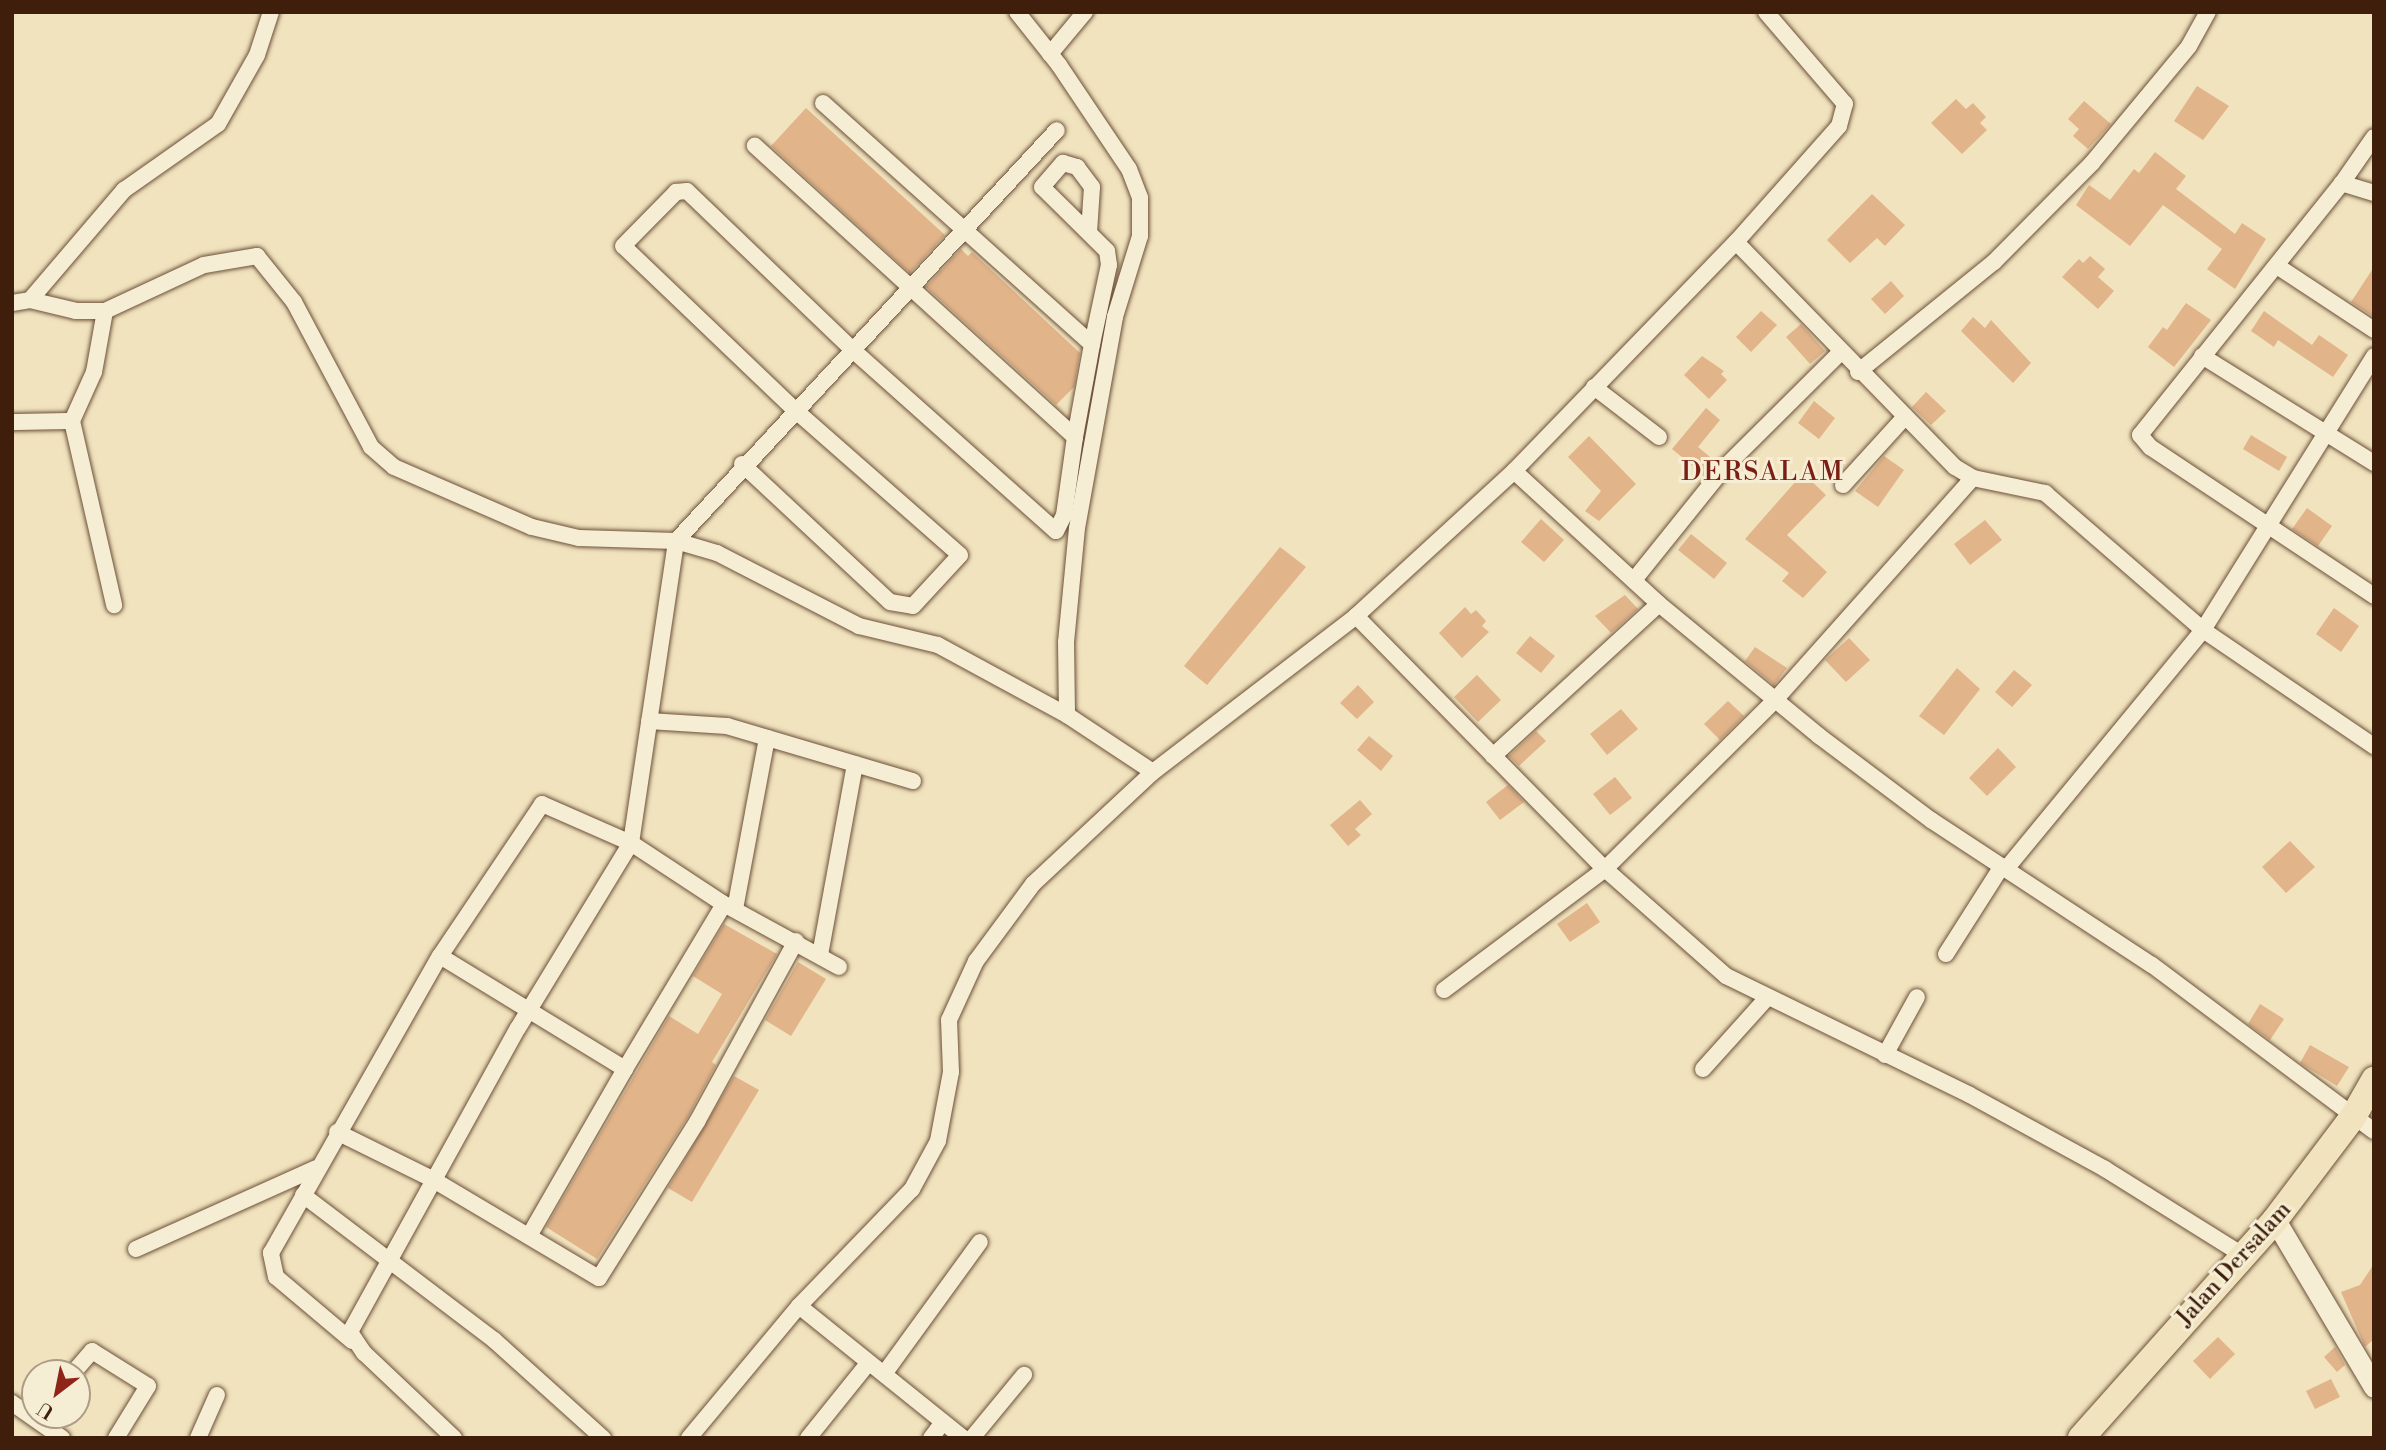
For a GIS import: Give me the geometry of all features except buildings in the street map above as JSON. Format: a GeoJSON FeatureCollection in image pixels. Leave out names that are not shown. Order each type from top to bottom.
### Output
{"type":"FeatureCollection","features":[{"type":"Feature","properties":{"kind":"main road","name":"Jalan Dersalam"},"geometry":{"type":"LineString","coordinates":[[2081,1438],[2241,1254],[2363,1124],[2374,1080]]}},
{"type":"Feature","properties":{"kind":"street"},"geometry":{"type":"LineString","coordinates":[[30,300],[124,190],[218,124],[257,55],[271,12]]}},
{"type":"Feature","properties":{"kind":"street"},"geometry":{"type":"LineString","coordinates":[[1017,12],[1050,54],[1129,169],[1140,198],[1140,236],[1115,317],[1077,528],[1066,642],[1067,715]]}},
{"type":"Feature","properties":{"kind":"street"},"geometry":{"type":"LineString","coordinates":[[1050,54],[1085,12]]}},
{"type":"Feature","properties":{"kind":"street"},"geometry":{"type":"LineString","coordinates":[[690,1438],[799,1306],[912,1189],[938,1141],[951,1072],[949,1020],[976,961],[1033,884],[1153,772],[1356,615],[1514,471],[1735,242],[1839,125],[1844,104],[1766,12]]}},
{"type":"Feature","properties":{"kind":"street"},"geometry":{"type":"LineString","coordinates":[[1858,372],[1994,262],[2092,163],[2189,46],[2208,12]]}},
{"type":"Feature","properties":{"kind":"street"},"geometry":{"type":"LineString","coordinates":[[823,103],[1092,344]]}},
{"type":"Feature","properties":{"kind":"street"},"geometry":{"type":"LineString","coordinates":[[352,1341],[350,1332],[391,1261],[432,1179],[531,1007],[631,843],[676,541],[743,464],[797,412],[967,233],[1057,130]]}},
{"type":"Feature","properties":{"kind":"street"},"geometry":{"type":"LineString","coordinates":[[2374,137],[2342,183],[2202,355],[2141,438],[2374,596]]}},
{"type":"Feature","properties":{"kind":"street"},"geometry":{"type":"LineString","coordinates":[[755,146],[911,292],[1075,437]]}},
{"type":"Feature","properties":{"kind":"street"},"geometry":{"type":"LineString","coordinates":[[2342,183],[2374,193]]}},
{"type":"Feature","properties":{"kind":"street"},"geometry":{"type":"LineString","coordinates":[[743,464],[890,602],[913,606],[961,555],[797,412],[622,246],[676,192],[687,191],[855,352],[1056,531],[1064,515],[1075,437],[1109,265],[1107,251],[1089,232]]}},
{"type":"Feature","properties":{"kind":"street"},"geometry":{"type":"LineString","coordinates":[[1735,242],[1858,372],[1941,454],[1973,478],[2045,494],[2203,630],[2374,746]]}},
{"type":"Feature","properties":{"kind":"street"},"geometry":{"type":"LineString","coordinates":[[12,303],[30,300],[76,311],[105,311],[204,265],[257,256],[294,302],[371,446],[394,467],[532,527],[579,538],[676,541],[717,553],[859,626],[938,645],[1067,715],[1153,772]]}},
{"type":"Feature","properties":{"kind":"street"},"geometry":{"type":"LineString","coordinates":[[2277,266],[2374,330]]}},
{"type":"Feature","properties":{"kind":"street"},"geometry":{"type":"LineString","coordinates":[[105,311],[94,372],[72,421],[114,605]]}},
{"type":"Feature","properties":{"kind":"street"},"geometry":{"type":"LineString","coordinates":[[1634,580],[1724,468],[1840,353]]}},
{"type":"Feature","properties":{"kind":"street"},"geometry":{"type":"LineString","coordinates":[[2202,355],[2374,463]]}},
{"type":"Feature","properties":{"kind":"street"},"geometry":{"type":"LineString","coordinates":[[1946,954],[2004,868],[2203,630],[2374,356]]}},
{"type":"Feature","properties":{"kind":"street"},"geometry":{"type":"LineString","coordinates":[[1594,387],[1659,437]]}},
{"type":"Feature","properties":{"kind":"street"},"geometry":{"type":"LineString","coordinates":[[1843,485],[1904,418]]}},
{"type":"Feature","properties":{"kind":"street"},"geometry":{"type":"LineString","coordinates":[[12,422],[72,421]]}},
{"type":"Feature","properties":{"kind":"street"},"geometry":{"type":"LineString","coordinates":[[1514,471],[1659,604],[1775,700],[1931,820],[2152,965],[2363,1124]]}},
{"type":"Feature","properties":{"kind":"street"},"geometry":{"type":"LineString","coordinates":[[1444,990],[1605,869],[1775,700],[1973,478]]}},
{"type":"Feature","properties":{"kind":"street"},"geometry":{"type":"LineString","coordinates":[[1493,756],[1659,604]]}},
{"type":"Feature","properties":{"kind":"street"},"geometry":{"type":"LineString","coordinates":[[1356,615],[1605,869],[1694,950],[1766,999],[1970,1095],[2105,1169],[2241,1254]]}},
{"type":"Feature","properties":{"kind":"street"},"geometry":{"type":"LineString","coordinates":[[649,721],[727,726],[914,781]]}},
{"type":"Feature","properties":{"kind":"street"},"geometry":{"type":"LineString","coordinates":[[529,1236],[625,1069],[730,906],[767,738]]}},
{"type":"Feature","properties":{"kind":"street"},"geometry":{"type":"LineString","coordinates":[[820,955],[855,764]]}},
{"type":"Feature","properties":{"kind":"street"},"geometry":{"type":"LineString","coordinates":[[454,1438],[352,1341],[276,1277],[271,1265],[271,1253],[316,1168],[440,956],[542,804],[631,843],[730,906],[839,967]]}},
{"type":"Feature","properties":{"kind":"street"},"geometry":{"type":"LineString","coordinates":[[337,1132],[432,1179],[599,1278],[698,1120],[796,941]]}},
{"type":"Feature","properties":{"kind":"street"},"geometry":{"type":"LineString","coordinates":[[440,956],[531,1007],[625,1069]]}},
{"type":"Feature","properties":{"kind":"street"},"geometry":{"type":"LineString","coordinates":[[1885,1055],[1917,997]]}},
{"type":"Feature","properties":{"kind":"street"},"geometry":{"type":"LineString","coordinates":[[1703,1069],[1766,999]]}},
{"type":"Feature","properties":{"kind":"street"},"geometry":{"type":"LineString","coordinates":[[136,1249],[316,1168]]}},
{"type":"Feature","properties":{"kind":"street"},"geometry":{"type":"LineString","coordinates":[[303,1195],[494,1340],[603,1438]]}},
{"type":"Feature","properties":{"kind":"street"},"geometry":{"type":"LineString","coordinates":[[2275,1220],[2374,1387]]}},
{"type":"Feature","properties":{"kind":"street"},"geometry":{"type":"LineString","coordinates":[[884,1374],[980,1242]]}},
{"type":"Feature","properties":{"kind":"street"},"geometry":{"type":"LineString","coordinates":[[799,1306],[963,1438]]}},
{"type":"Feature","properties":{"kind":"street"},"geometry":{"type":"LineString","coordinates":[[85,1359],[92,1351],[148,1386],[116,1438]]}},
{"type":"Feature","properties":{"kind":"street"},"geometry":{"type":"LineString","coordinates":[[808,1438],[869,1362]]}},
{"type":"Feature","properties":{"kind":"street"},"geometry":{"type":"LineString","coordinates":[[972,1438],[1024,1375]]}},
{"type":"Feature","properties":{"kind":"street"},"geometry":{"type":"LineString","coordinates":[[198,1438],[217,1395]]}},
{"type":"Feature","properties":{"kind":"street"},"geometry":{"type":"LineString","coordinates":[[931,1438],[943,1422]]}},
{"type":"Feature","properties":{"kind":"district","name":"DERSALAM"},"geometry":{"type":"Point","coordinates":[1763,473]}}]}
